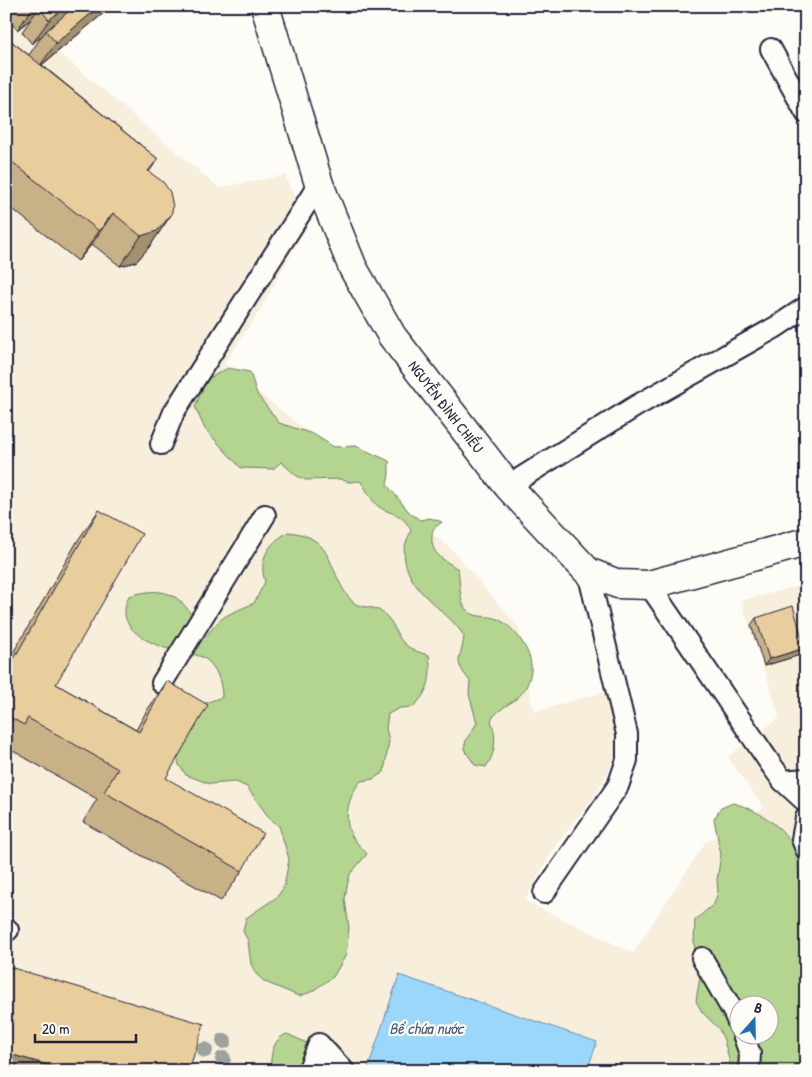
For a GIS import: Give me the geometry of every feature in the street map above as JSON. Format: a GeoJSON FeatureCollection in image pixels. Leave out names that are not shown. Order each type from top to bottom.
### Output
{"type":"FeatureCollection","features":[{"type":"Feature","properties":{"kind":"street","name":"NGUYỄN ĐÌNH CHIỂU"},"geometry":{"type":"LineString","coordinates":[[265,6],[319,184],[353,268],[392,336],[508,486],[588,572],[618,584],[649,585],[806,542]]}},
{"type":"Feature","properties":{"kind":"lane"},"geometry":{"type":"LineString","coordinates":[[772,49],[806,113]]}},
{"type":"Feature","properties":{"kind":"lane"},"geometry":{"type":"LineString","coordinates":[[161,444],[174,412],[319,184]]}},
{"type":"Feature","properties":{"kind":"lane"},"geometry":{"type":"LineString","coordinates":[[508,486],[636,406],[776,327],[806,307]]}},
{"type":"Feature","properties":{"kind":"lane"},"geometry":{"type":"LineString","coordinates":[[162,683],[265,515]]}},
{"type":"Feature","properties":{"kind":"lane"},"geometry":{"type":"LineString","coordinates":[[544,893],[618,786],[627,760],[627,734],[588,572]]}},
{"type":"Feature","properties":{"kind":"lane"},"geometry":{"type":"LineString","coordinates":[[649,585],[783,781],[806,802]]}},
{"type":"Feature","properties":{"kind":"lane"},"geometry":{"type":"LineString","coordinates":[[783,781],[806,779]]}},
{"type":"Feature","properties":{"kind":"lane"},"geometry":{"type":"LineString","coordinates":[[806,818],[802,839],[806,849]]}},
{"type":"Feature","properties":{"kind":"lane"},"geometry":{"type":"LineString","coordinates":[[702,958],[730,1006]]}},
{"type":"Feature","properties":{"kind":"lane"},"geometry":{"type":"LineString","coordinates":[[308,1071],[319,1044],[344,1071]]}},
{"type":"Feature","properties":{"kind":"lane"},"geometry":{"type":"LineString","coordinates":[[746,1044],[750,1054],[749,1071]]}},
{"type":"Feature","properties":{"kind":"shaded area"},"geometry":{"type":"Polygon","coordinates":[[[6,8],[219,188],[285,175],[306,227],[259,312],[224,364],[452,550],[519,628],[533,712],[607,691],[619,751],[596,794],[553,849],[525,901],[633,953],[705,843],[764,808],[728,757],[780,717],[741,601],[806,584],[806,1071],[6,1071],[6,8]]]}},
{"type":"Feature","properties":{"kind":"green space"},"geometry":{"type":"Polygon","coordinates":[[[228,368],[250,372],[257,394],[279,423],[313,434],[334,447],[356,446],[389,461],[387,485],[410,513],[420,520],[430,518],[442,522],[433,529],[432,544],[437,554],[458,569],[461,598],[464,606],[474,615],[495,618],[501,621],[519,637],[530,658],[531,670],[529,679],[523,692],[494,715],[491,720],[494,733],[494,750],[486,767],[475,765],[464,749],[466,740],[477,723],[469,694],[470,681],[459,663],[464,636],[447,616],[419,589],[412,579],[406,566],[404,552],[411,530],[400,517],[379,507],[360,481],[349,482],[340,479],[306,480],[297,476],[281,462],[273,469],[241,468],[205,429],[195,407],[206,380],[228,368]]]}},
{"type":"Feature","properties":{"kind":"green space"},"geometry":{"type":"Polygon","coordinates":[[[288,532],[304,535],[315,541],[329,558],[338,580],[352,601],[358,605],[377,609],[387,617],[402,641],[416,651],[429,655],[430,670],[426,690],[413,707],[400,708],[388,714],[386,728],[389,741],[384,772],[373,779],[361,781],[351,798],[347,819],[350,832],[355,841],[367,854],[350,874],[347,886],[345,899],[349,928],[346,955],[333,977],[311,992],[299,996],[265,982],[256,974],[251,964],[248,941],[243,931],[246,918],[277,897],[284,887],[289,859],[279,826],[270,819],[247,787],[236,782],[210,784],[186,775],[179,765],[176,752],[197,706],[222,697],[221,685],[217,674],[211,664],[202,657],[168,649],[138,634],[130,627],[126,618],[125,608],[129,596],[146,592],[169,594],[183,603],[205,638],[222,619],[254,603],[265,582],[263,566],[266,553],[275,542],[288,532]]]}},
{"type":"Feature","properties":{"kind":"green space"},"geometry":{"type":"Polygon","coordinates":[[[733,803],[742,806],[772,822],[794,847],[797,856],[800,888],[806,906],[806,1071],[732,1071],[724,1040],[719,1029],[702,1012],[696,1001],[700,977],[694,943],[695,920],[714,904],[718,892],[717,880],[721,855],[714,819],[721,808],[733,803]]]}},
{"type":"Feature","properties":{"kind":"green space"},"geometry":{"type":"Polygon","coordinates":[[[287,1034],[307,1043],[317,1040],[330,1064],[330,1071],[271,1071],[271,1060],[275,1044],[282,1036],[287,1034]]]}},
{"type":"Feature","properties":{"kind":"water","name":"Bể chứa nước"},"geometry":{"type":"Polygon","coordinates":[[[399,975],[597,1042],[587,1071],[367,1071],[399,975]]]}},
{"type":"Feature","properties":{"kind":"building"},"geometry":{"type":"Polygon","coordinates":[[[41,6],[66,6],[49,20],[39,8],[41,6]]]}},
{"type":"Feature","properties":{"kind":"building"},"geometry":{"type":"Polygon","coordinates":[[[75,6],[100,6],[56,43],[46,31],[75,6]]]}},
{"type":"Feature","properties":{"kind":"building"},"geometry":{"type":"Polygon","coordinates":[[[6,37],[158,159],[148,171],[163,182],[170,192],[173,207],[171,215],[157,231],[141,236],[113,213],[99,231],[6,157],[6,37]]]}},
{"type":"Feature","properties":{"kind":"building"},"geometry":{"type":"Polygon","coordinates":[[[99,510],[142,534],[56,684],[139,732],[167,681],[208,705],[166,778],[263,833],[242,871],[104,792],[118,769],[28,718],[24,725],[6,715],[6,658],[12,662],[99,510]]]}},
{"type":"Feature","properties":{"kind":"building"},"geometry":{"type":"Polygon","coordinates":[[[793,606],[805,648],[769,659],[756,618],[793,606]]]}},
{"type":"Feature","properties":{"kind":"building"},"geometry":{"type":"Polygon","coordinates":[[[6,966],[204,1024],[190,1067],[201,1071],[69,1071],[6,1053],[6,966]]]}}]}
